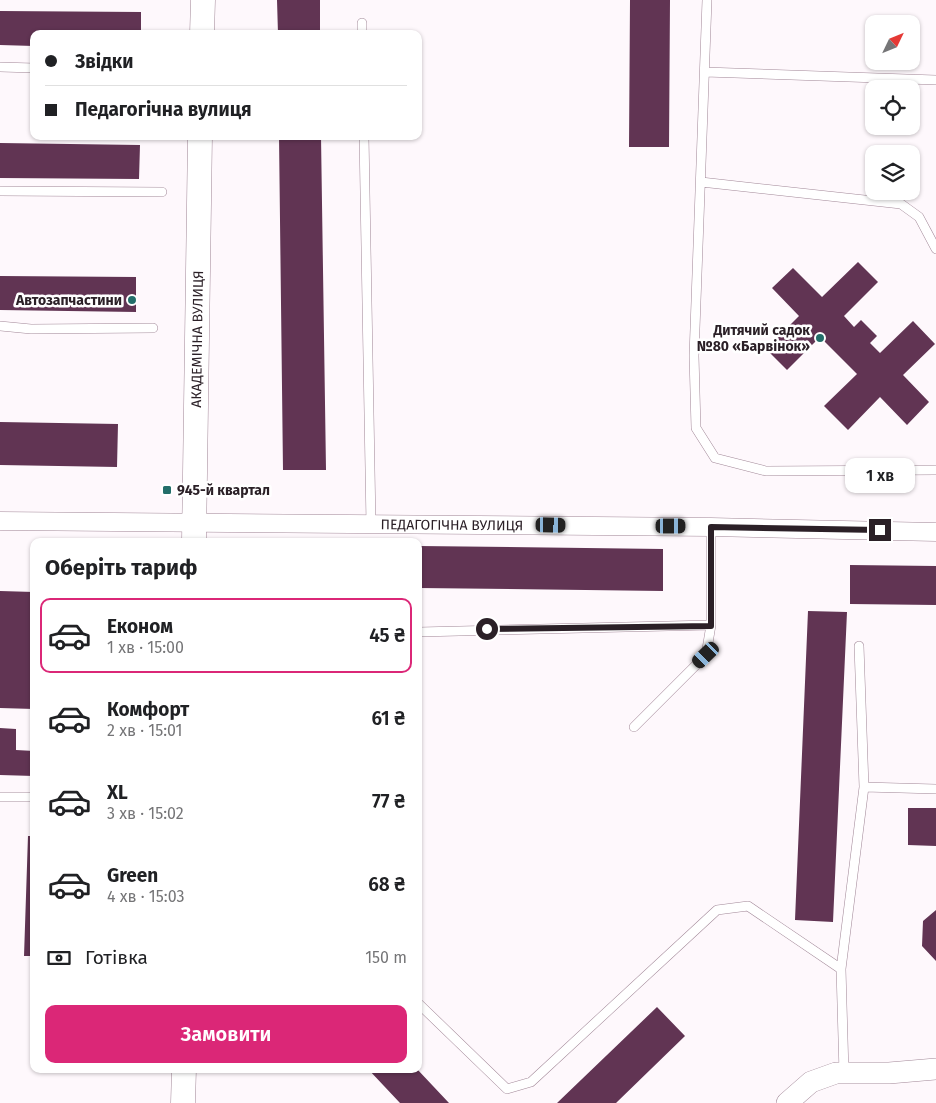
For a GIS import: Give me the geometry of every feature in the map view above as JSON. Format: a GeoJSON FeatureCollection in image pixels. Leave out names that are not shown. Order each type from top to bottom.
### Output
{"type":"FeatureCollection","features":[{"type":"Feature","properties":{"kind":"main road"},"geometry":{"type":"LineString","coordinates":[[202,30],[203,0]]}},
{"type":"Feature","properties":{"kind":"main road","name":"АКАДЕМІЧНА ВУЛИЦЯ"},"geometry":{"type":"LineString","coordinates":[[194,532],[200,140]]}},
{"type":"Feature","properties":{"kind":"main road"},"geometry":{"type":"LineString","coordinates":[[183,1103],[184,1073]]}},
{"type":"Feature","properties":{"kind":"street","name":"ПЕДАГОГІЧНА ВУЛИЦЯ"},"geometry":{"type":"LineString","coordinates":[[0,520],[194,532],[371,524],[711,527],[936,532]]}},
{"type":"Feature","properties":{"kind":"street"},"geometry":{"type":"LineString","coordinates":[[787,1103],[811,1082],[836,1073],[889,1073],[936,1069]]}},
{"type":"Feature","properties":{"kind":"lane"},"geometry":{"type":"LineString","coordinates":[[708,0],[694,356],[696,428],[715,458],[766,471],[936,470]]}},
{"type":"Feature","properties":{"kind":"lane"},"geometry":{"type":"LineString","coordinates":[[362,23],[362,30]]}},
{"type":"Feature","properties":{"kind":"lane"},"geometry":{"type":"LineString","coordinates":[[0,67],[30,68]]}},
{"type":"Feature","properties":{"kind":"lane"},"geometry":{"type":"LineString","coordinates":[[705,72],[936,80]]}},
{"type":"Feature","properties":{"kind":"lane"},"geometry":{"type":"LineString","coordinates":[[364,140],[371,524]]}},
{"type":"Feature","properties":{"kind":"lane"},"geometry":{"type":"LineString","coordinates":[[701,182],[901,204],[919,217],[936,249]]}},
{"type":"Feature","properties":{"kind":"lane"},"geometry":{"type":"LineString","coordinates":[[0,191],[162,192]]}},
{"type":"Feature","properties":{"kind":"lane"},"geometry":{"type":"LineString","coordinates":[[0,326],[31,329],[152,328]]}},
{"type":"Feature","properties":{"kind":"lane"},"geometry":{"type":"LineString","coordinates":[[634,727],[706,655],[711,626],[711,527]]}},
{"type":"Feature","properties":{"kind":"lane"},"geometry":{"type":"LineString","coordinates":[[422,632],[711,626]]}},
{"type":"Feature","properties":{"kind":"lane"},"geometry":{"type":"LineString","coordinates":[[844,1073],[841,969],[864,787],[859,646]]}},
{"type":"Feature","properties":{"kind":"lane"},"geometry":{"type":"LineString","coordinates":[[864,787],[936,789]]}},
{"type":"Feature","properties":{"kind":"lane"},"geometry":{"type":"LineString","coordinates":[[0,797],[30,797]]}},
{"type":"Feature","properties":{"kind":"lane"},"geometry":{"type":"LineString","coordinates":[[422,1007],[507,1089],[531,1082],[717,910],[748,906],[841,969]]}},
{"type":"Feature","properties":{"kind":"building"},"geometry":{"type":"Polygon","coordinates":[[[277,0],[320,0],[320,30],[278,30],[277,0]]]}},
{"type":"Feature","properties":{"kind":"building"},"geometry":{"type":"Polygon","coordinates":[[[630,0],[670,0],[669,147],[629,147],[630,0]]]}},
{"type":"Feature","properties":{"kind":"building"},"geometry":{"type":"Polygon","coordinates":[[[0,11],[141,12],[141,30],[30,30],[30,46],[0,45],[0,11]]]}},
{"type":"Feature","properties":{"kind":"building"},"geometry":{"type":"Polygon","coordinates":[[[279,140],[321,140],[326,470],[283,470],[279,140]]]}},
{"type":"Feature","properties":{"kind":"building"},"geometry":{"type":"Polygon","coordinates":[[[0,143],[140,145],[139,179],[0,178],[0,143]]]}},
{"type":"Feature","properties":{"kind":"building"},"geometry":{"type":"Polygon","coordinates":[[[858,262],[878,282],[844,316],[854,327],[861,320],[877,336],[870,343],[880,353],[913,321],[935,344],[903,375],[929,402],[907,425],[880,397],[848,430],[824,406],[857,374],[820,337],[787,370],[766,349],[799,316],[772,288],[793,268],[822,297],[858,262]]]}},
{"type":"Feature","properties":{"kind":"building"},"geometry":{"type":"Polygon","coordinates":[[[0,276],[136,277],[136,312],[0,310],[0,276]]]}},
{"type":"Feature","properties":{"kind":"building"},"geometry":{"type":"Polygon","coordinates":[[[0,422],[118,424],[117,467],[0,465],[0,422]]]}},
{"type":"Feature","properties":{"kind":"building"},"geometry":{"type":"Polygon","coordinates":[[[422,546],[663,549],[663,591],[422,588],[422,546]]]}},
{"type":"Feature","properties":{"kind":"building"},"geometry":{"type":"Polygon","coordinates":[[[850,565],[936,566],[936,605],[850,604],[850,565]]]}},
{"type":"Feature","properties":{"kind":"building"},"geometry":{"type":"Polygon","coordinates":[[[0,591],[30,592],[30,709],[0,708],[0,591]]]}},
{"type":"Feature","properties":{"kind":"building"},"geometry":{"type":"Polygon","coordinates":[[[808,611],[847,612],[833,922],[795,920],[808,611]]]}},
{"type":"Feature","properties":{"kind":"building"},"geometry":{"type":"Polygon","coordinates":[[[0,728],[16,729],[16,750],[30,751],[30,776],[0,775],[0,728]]]}},
{"type":"Feature","properties":{"kind":"building"},"geometry":{"type":"Polygon","coordinates":[[[908,808],[936,808],[936,846],[908,845],[908,808]]]}},
{"type":"Feature","properties":{"kind":"building"},"geometry":{"type":"Polygon","coordinates":[[[28,836],[30,836],[30,956],[24,956],[28,836]]]}},
{"type":"Feature","properties":{"kind":"building"},"geometry":{"type":"Polygon","coordinates":[[[936,910],[936,961],[922,946],[923,921],[936,910]]]}},
{"type":"Feature","properties":{"kind":"building"},"geometry":{"type":"Polygon","coordinates":[[[657,1007],[685,1036],[616,1103],[557,1103],[657,1007]]]}},
{"type":"Feature","properties":{"kind":"building"},"geometry":{"type":"Polygon","coordinates":[[[372,1073],[421,1073],[449,1103],[400,1103],[372,1073]]]}},
{"type":"Feature","properties":{"kind":"place","name":"Автозапчастини"},"geometry":{"type":"Point","coordinates":[132,300]}},
{"type":"Feature","properties":{"kind":"place","name":"Дитячий садок №80 «Барвінок»"},"geometry":{"type":"Point","coordinates":[820,338]}},
{"type":"Feature","properties":{"kind":"place","name":"945-й квартал"},"geometry":{"type":"Point","coordinates":[167,490]}},
{"type":"Feature","properties":{"kind":"route"},"geometry":{"type":"LineString","coordinates":[[487,629],[711,626],[711,527],[880,530]]}}]}
